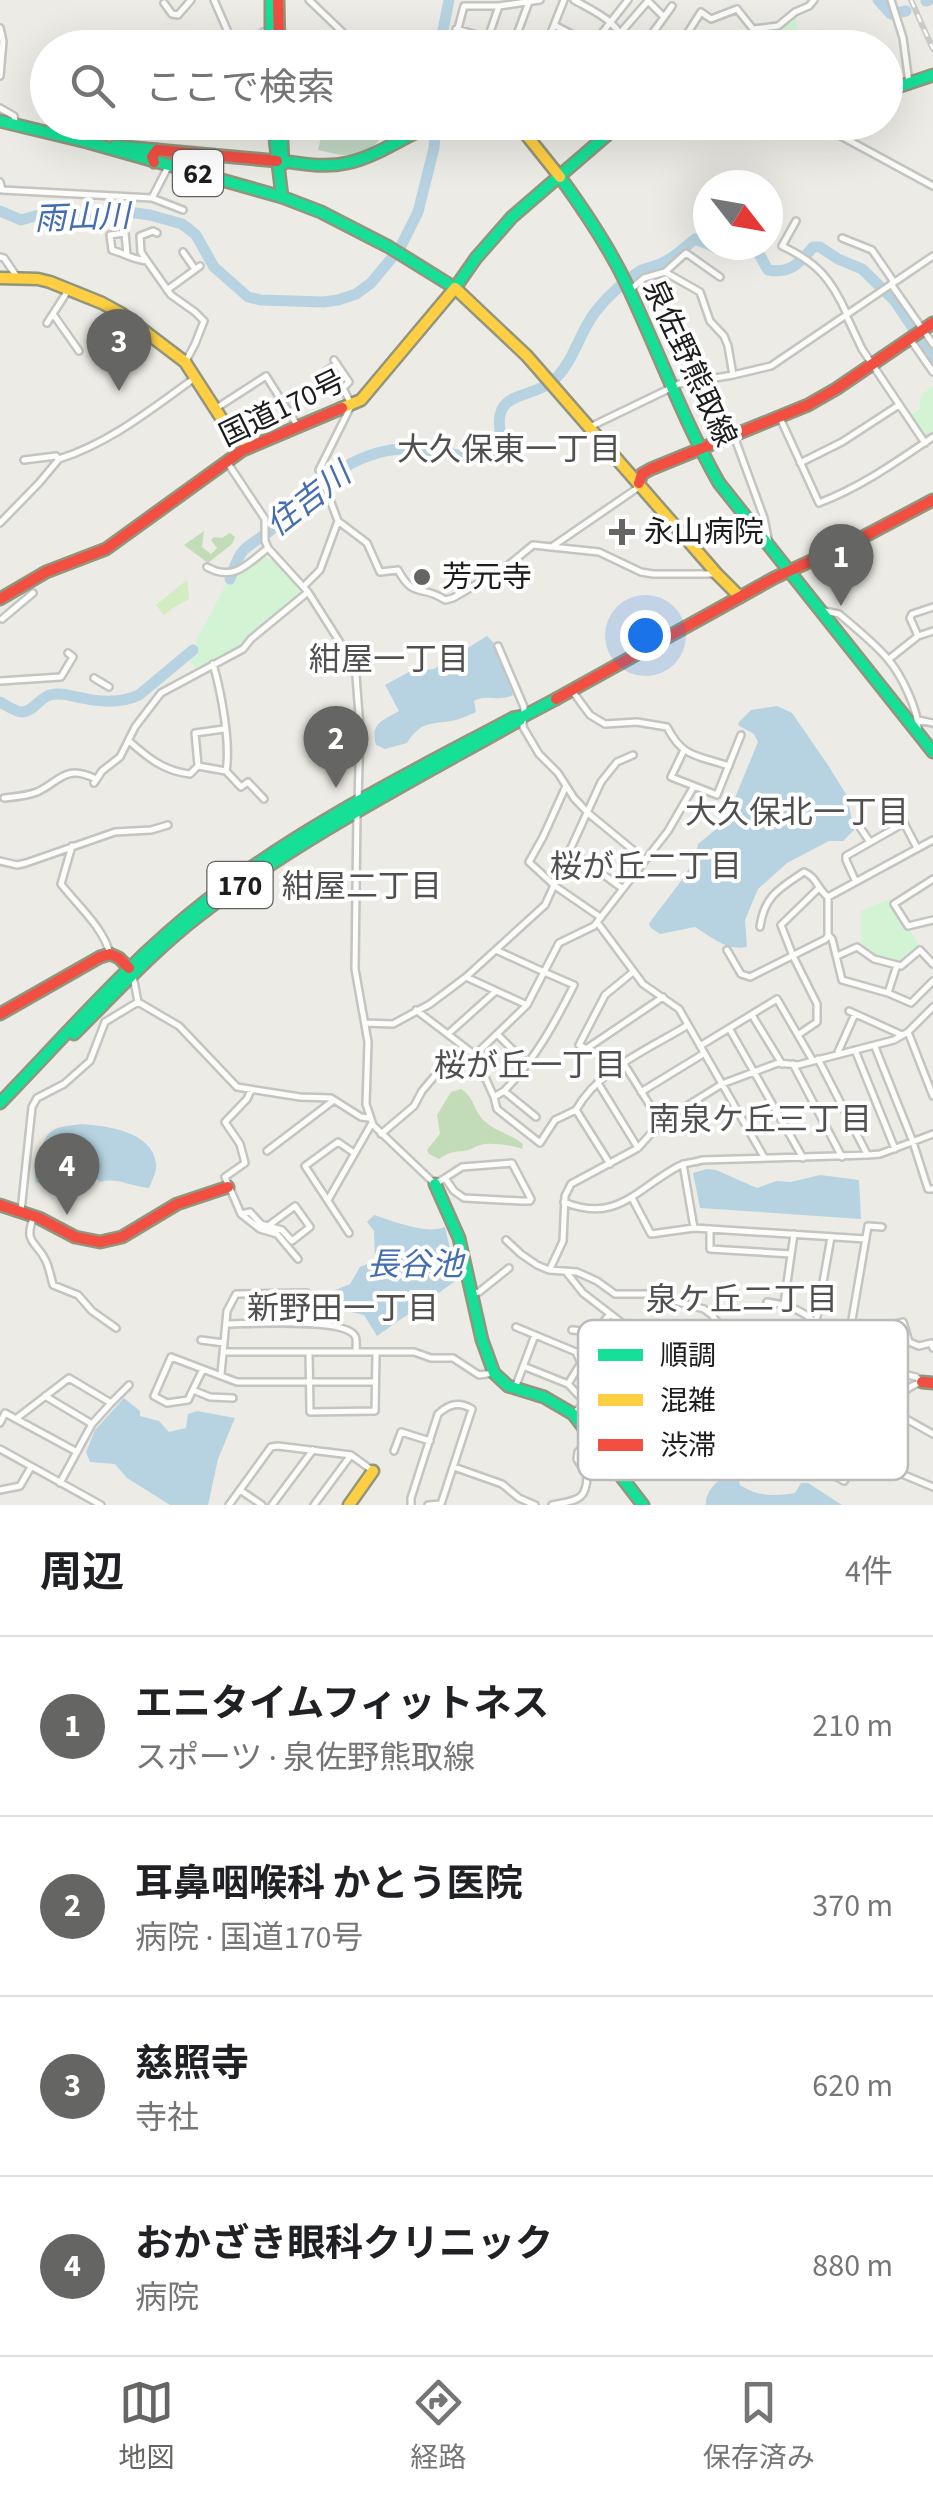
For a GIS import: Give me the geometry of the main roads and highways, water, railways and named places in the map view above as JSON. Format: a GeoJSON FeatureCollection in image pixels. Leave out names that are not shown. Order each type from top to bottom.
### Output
{"type":"FeatureCollection","features":[{"type":"Feature","properties":{"kind":"main road"},"geometry":{"type":"LineString","coordinates":[[272,30],[275,0]]}},
{"type":"Feature","properties":{"kind":"main road"},"geometry":{"type":"LineString","coordinates":[[275,0],[278,30]]}},
{"type":"Feature","properties":{"kind":"main road"},"geometry":{"type":"LineString","coordinates":[[903,85],[932,76]]}},
{"type":"Feature","properties":{"kind":"main road","name":"62"},"geometry":{"type":"LineString","coordinates":[[0,121],[30,128]]}},
{"type":"Feature","properties":{"kind":"main road","name":"62"},"geometry":{"type":"LineString","coordinates":[[80,140],[156,156],[330,165],[355,161],[396,140]]}},
{"type":"Feature","properties":{"kind":"main road"},"geometry":{"type":"LineString","coordinates":[[278,140],[282,196]]}},
{"type":"Feature","properties":{"kind":"main road","name":"泉佐野熊取線"},"geometry":{"type":"LineString","coordinates":[[530,140],[601,238],[627,286],[699,450],[719,483],[933,752]]}},
{"type":"Feature","properties":{"kind":"main road","name":"国道170号"},"geometry":{"type":"LineString","coordinates":[[0,600],[33,591],[46,572],[106,550],[249,446],[368,394],[507,222],[602,140]]}},
{"type":"Feature","properties":{"kind":"main road","name":"62"},"geometry":{"type":"LineString","coordinates":[[156,156],[169,166],[282,196],[322,212],[389,246],[455,288]]}},
{"type":"Feature","properties":{"kind":"main road"},"geometry":{"type":"LineString","coordinates":[[0,278],[38,279],[122,314],[185,362],[225,424],[249,446]]}},
{"type":"Feature","properties":{"kind":"main road"},"geometry":{"type":"LineString","coordinates":[[455,288],[506,334],[556,388],[740,597]]}},
{"type":"Feature","properties":{"kind":"main road"},"geometry":{"type":"LineString","coordinates":[[639,483],[642,474],[652,469],[780,418],[836,389],[928,327]]}},
{"type":"Feature","properties":{"kind":"main road","name":"170"},"geometry":{"type":"LineString","coordinates":[[0,1103],[188,916],[302,834],[357,808],[497,727],[524,716],[740,597],[933,500]]}},
{"type":"Feature","properties":{"kind":"main road"},"geometry":{"type":"LineString","coordinates":[[0,1014],[110,954],[131,972]]}},
{"type":"Feature","properties":{"kind":"main road","name":"170"},"geometry":{"type":"LineString","coordinates":[[0,1112],[131,972]]}},
{"type":"Feature","properties":{"kind":"main road"},"geometry":{"type":"LineString","coordinates":[[440,1181],[494,1373],[501,1381],[544,1398],[578,1420]]}},
{"type":"Feature","properties":{"kind":"main road"},"geometry":{"type":"LineString","coordinates":[[0,1206],[34,1216],[87,1240],[116,1239],[137,1232],[174,1205],[228,1187]]}},
{"type":"Feature","properties":{"kind":"main road"},"geometry":{"type":"LineString","coordinates":[[348,1505],[373,1472]]}},
{"type":"Feature","properties":{"kind":"main road"},"geometry":{"type":"LineString","coordinates":[[623,1480],[642,1505]]}},
{"type":"Feature","properties":{"kind":"water"},"geometry":{"type":"Polygon","coordinates":[[[487,636],[494,643],[513,695],[474,701],[476,712],[426,725],[407,743],[385,749],[376,745],[376,727],[399,711],[385,685],[409,672],[434,669],[487,636]]]}},
{"type":"Feature","properties":{"kind":"water"},"geometry":{"type":"Polygon","coordinates":[[[777,706],[792,713],[828,765],[847,796],[854,830],[843,841],[829,841],[787,863],[758,889],[745,920],[747,947],[726,945],[695,927],[660,934],[649,924],[685,875],[698,844],[725,822],[758,742],[739,722],[751,710],[777,706]]]}},
{"type":"Feature","properties":{"kind":"water"},"geometry":{"type":"Polygon","coordinates":[[[82,1124],[128,1133],[147,1145],[156,1164],[149,1188],[101,1182],[93,1177],[80,1178],[75,1185],[59,1180],[45,1186],[36,1182],[36,1167],[48,1134],[82,1124]]]}},
{"type":"Feature","properties":{"kind":"water"},"geometry":{"type":"Polygon","coordinates":[[[707,1169],[757,1188],[776,1181],[791,1182],[820,1175],[859,1180],[861,1219],[700,1208],[693,1173],[707,1169]]]}},
{"type":"Feature","properties":{"kind":"water","name":"長谷池"},"geometry":{"type":"Polygon","coordinates":[[[374,1215],[419,1228],[445,1227],[457,1280],[377,1336],[364,1315],[330,1307],[316,1298],[350,1284],[360,1267],[375,1261],[374,1231],[367,1222],[374,1215]]]}},
{"type":"Feature","properties":{"kind":"water"},"geometry":{"type":"Polygon","coordinates":[[[124,1398],[140,1411],[140,1416],[159,1421],[169,1432],[186,1428],[188,1414],[197,1411],[235,1418],[218,1459],[208,1505],[170,1505],[127,1478],[115,1464],[90,1462],[86,1452],[95,1430],[124,1398]]]}},
{"type":"Feature","properties":{"kind":"water"},"geometry":{"type":"Polygon","coordinates":[[[720,1480],[739,1480],[740,1485],[753,1492],[780,1495],[795,1493],[801,1483],[808,1483],[842,1505],[706,1505],[713,1486],[720,1480]]]}},
{"type":"Feature","properties":{"kind":"waterway","name":"雨山川"},"geometry":{"type":"LineString","coordinates":[[443,30],[449,0]]}},
{"type":"Feature","properties":{"kind":"waterway","name":"雨山川"},"geometry":{"type":"LineString","coordinates":[[878,0],[891,14],[906,11]]}},
{"type":"Feature","properties":{"kind":"waterway","name":"雨山川"},"geometry":{"type":"LineString","coordinates":[[0,211],[21,220],[46,213],[88,220],[128,212],[150,215],[182,224],[196,235],[214,267],[248,297],[338,300],[371,283],[400,248],[418,212],[435,140]]}},
{"type":"Feature","properties":{"kind":"waterway","name":"住吉川"},"geometry":{"type":"LineString","coordinates":[[230,579],[246,548],[331,476],[363,458],[401,449],[500,458],[500,418],[504,406],[557,377],[590,319],[623,283],[668,260],[693,241]]}},
{"type":"Feature","properties":{"kind":"waterway","name":"住吉川"},"geometry":{"type":"LineString","coordinates":[[763,260],[768,270],[782,270],[794,266],[813,247],[820,247],[862,269],[894,300],[933,358]]}},
{"type":"Feature","properties":{"kind":"waterway","name":"住吉川"},"geometry":{"type":"LineString","coordinates":[[0,702],[22,712],[54,694],[103,701],[132,698],[193,650]]}},
{"type":"Feature","properties":{"kind":"railway"},"geometry":{"type":"LineString","coordinates":[[911,0],[933,49]]}},
{"type":"Feature","properties":{"kind":"place","name":"慈照寺"},"geometry":{"type":"Point","coordinates":[119,391]}},
{"type":"Feature","properties":{"kind":"place","name":"永山病院"},"geometry":{"type":"Point","coordinates":[622,532]}},
{"type":"Feature","properties":{"kind":"place","name":"芳元寺"},"geometry":{"type":"Point","coordinates":[422,577]}},
{"type":"Feature","properties":{"kind":"place","name":"エニタイムフィットネス"},"geometry":{"type":"Point","coordinates":[841,606]}},
{"type":"Feature","properties":{"kind":"place","name":"耳鼻咽喉科 かとう医院"},"geometry":{"type":"Point","coordinates":[336,788]}},
{"type":"Feature","properties":{"kind":"place","name":"おかざき眼科クリニック"},"geometry":{"type":"Point","coordinates":[67,1215]}},
{"type":"Feature","properties":{"kind":"district","name":"大久保東一丁目"},"geometry":{"type":"Point","coordinates":[509,449]}},
{"type":"Feature","properties":{"kind":"district","name":"紺屋一丁目"},"geometry":{"type":"Point","coordinates":[389,659]}},
{"type":"Feature","properties":{"kind":"district","name":"大久保北一丁目"},"geometry":{"type":"Point","coordinates":[797,812]}},
{"type":"Feature","properties":{"kind":"district","name":"桜が丘二丁目"},"geometry":{"type":"Point","coordinates":[646,866]}},
{"type":"Feature","properties":{"kind":"district","name":"紺屋二丁目"},"geometry":{"type":"Point","coordinates":[362,886]}},
{"type":"Feature","properties":{"kind":"district","name":"桜が丘一丁目"},"geometry":{"type":"Point","coordinates":[530,1065]}},
{"type":"Feature","properties":{"kind":"district","name":"南泉ケ丘三丁目"},"geometry":{"type":"Point","coordinates":[760,1119]}},
{"type":"Feature","properties":{"kind":"district","name":"泉ケ丘二丁目"},"geometry":{"type":"Point","coordinates":[742,1299]}},
{"type":"Feature","properties":{"kind":"district","name":"新野田一丁目"},"geometry":{"type":"Point","coordinates":[343,1308]}}]}
